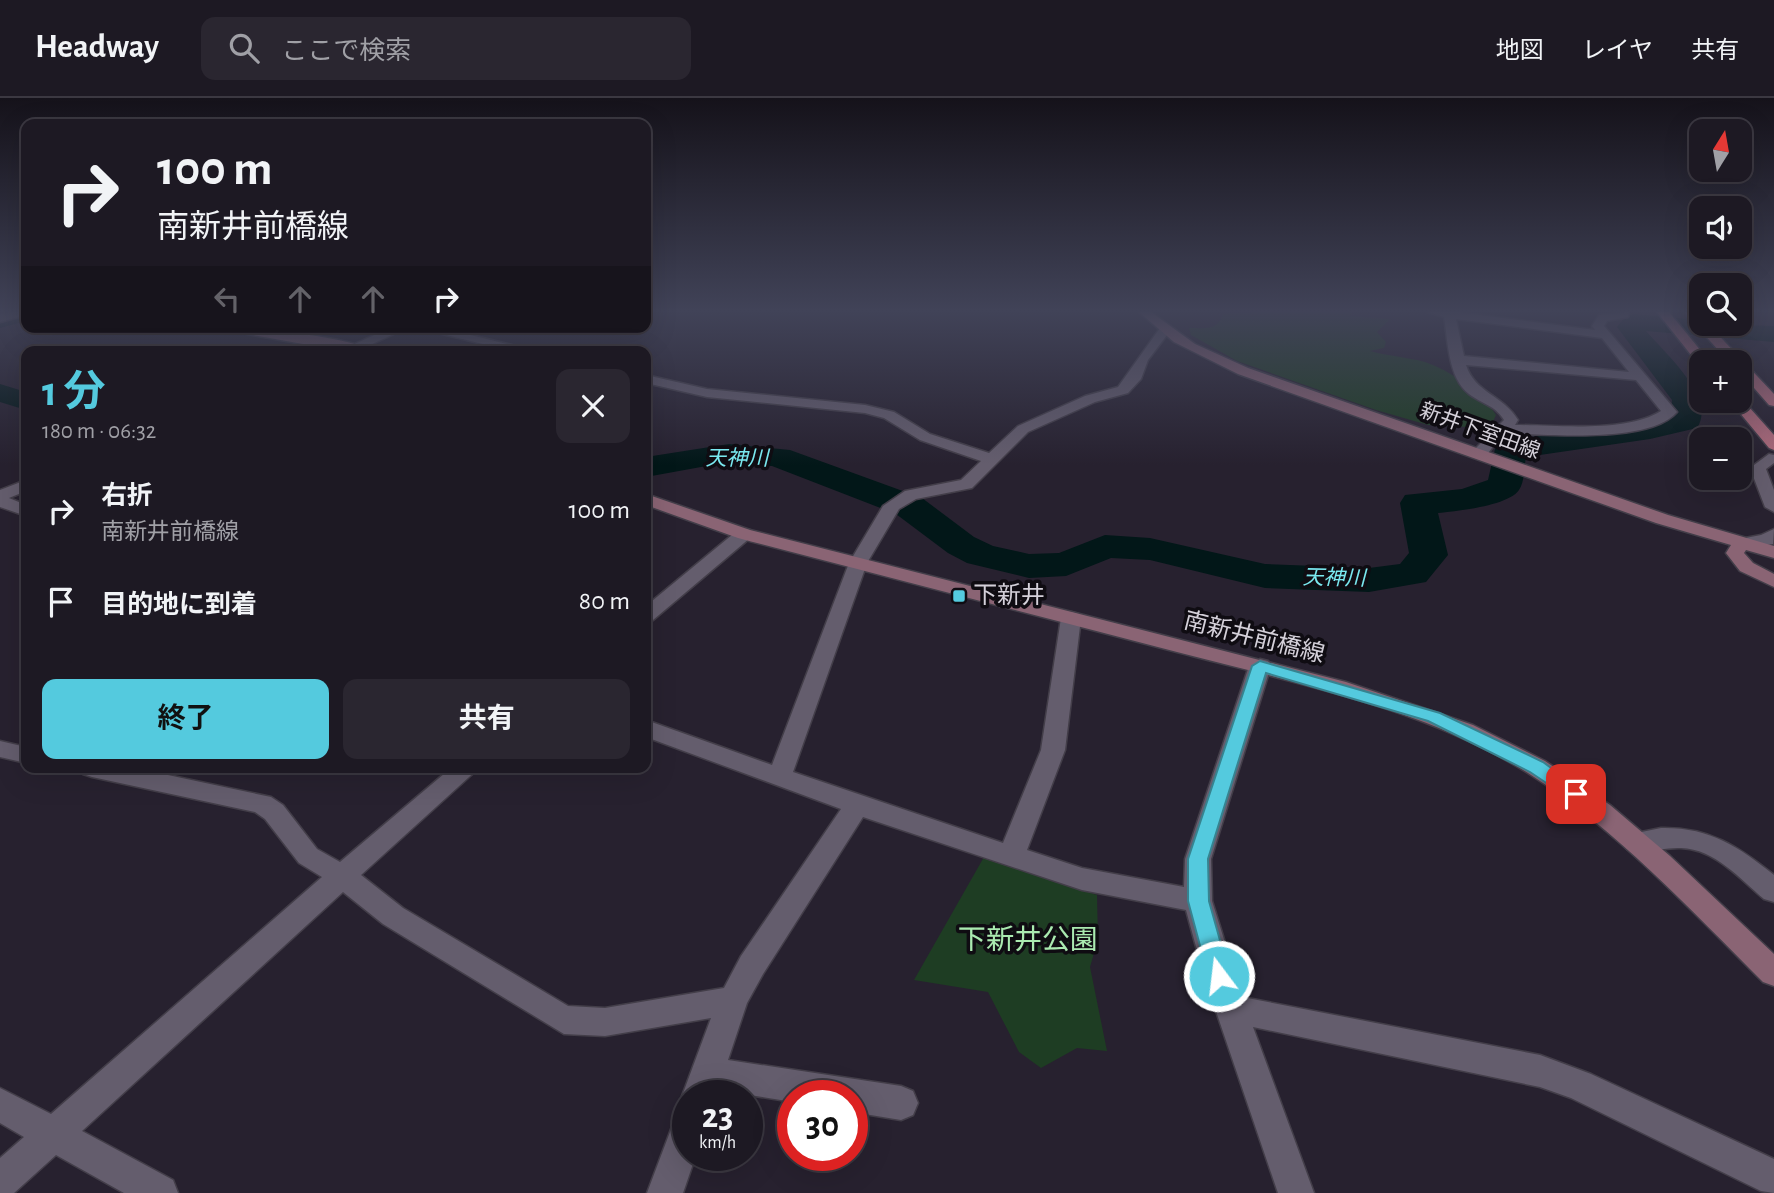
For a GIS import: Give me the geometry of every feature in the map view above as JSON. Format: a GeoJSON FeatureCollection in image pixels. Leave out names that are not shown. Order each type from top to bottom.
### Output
{"type":"FeatureCollection","features":[{"type":"Feature","properties":{"kind":"main road","name":"新井下室田線"},"geometry":{"type":"LineString","coordinates":[[1223,363],[1661,519],[1774,552]]}},
{"type":"Feature","properties":{"kind":"main road"},"geometry":{"type":"LineString","coordinates":[[1752,379],[1774,402]]}},
{"type":"Feature","properties":{"kind":"main road"},"geometry":{"type":"LineString","coordinates":[[1745,413],[1772,452]]}},
{"type":"Feature","properties":{"kind":"main road","name":"南新井前橋線"},"geometry":{"type":"LineString","coordinates":[[651,501],[744,534],[1260,666],[1392,703],[1485,739],[1556,780],[1636,842],[1774,973]]}},
{"type":"Feature","properties":{"kind":"main road"},"geometry":{"type":"LineString","coordinates":[[1741,544],[1735,553],[1738,558],[1749,568],[1774,581]]}},
{"type":"Feature","properties":{"kind":"street"},"geometry":{"type":"LineString","coordinates":[[780,775],[858,564],[892,506],[911,495],[965,484],[1023,429],[1090,399],[1123,390],[1134,379],[1140,363]]}},
{"type":"Feature","properties":{"kind":"street"},"geometry":{"type":"LineString","coordinates":[[1461,363],[1470,387],[1494,399],[1506,410],[1511,420],[1505,430],[1492,438],[1480,453]]}},
{"type":"Feature","properties":{"kind":"street"},"geometry":{"type":"LineString","coordinates":[[1493,363],[1643,377]]}},
{"type":"Feature","properties":{"kind":"street"},"geometry":{"type":"LineString","coordinates":[[1505,430],[1604,429],[1651,424],[1670,412],[1631,363]]}},
{"type":"Feature","properties":{"kind":"street"},"geometry":{"type":"LineString","coordinates":[[651,380],[707,393],[865,408],[889,415],[925,437],[992,458]]}},
{"type":"Feature","properties":{"kind":"street"},"geometry":{"type":"LineString","coordinates":[[1772,452],[1758,468],[1760,479],[1774,507]]}},
{"type":"Feature","properties":{"kind":"street"},"geometry":{"type":"LineString","coordinates":[[0,499],[21,488]]}},
{"type":"Feature","properties":{"kind":"street"},"geometry":{"type":"LineString","coordinates":[[0,499],[21,509]]}},
{"type":"Feature","properties":{"kind":"street"},"geometry":{"type":"LineString","coordinates":[[651,613],[744,534]]}},
{"type":"Feature","properties":{"kind":"street"},"geometry":{"type":"LineString","coordinates":[[1741,544],[1767,540],[1774,534]]}},
{"type":"Feature","properties":{"kind":"street"},"geometry":{"type":"LineString","coordinates":[[1011,856],[1054,750],[1071,618]]}},
{"type":"Feature","properties":{"kind":"street"},"geometry":{"type":"LineString","coordinates":[[1260,666],[1198,859],[1199,901],[1219,976],[1233,1009],[1296,1193]]}},
{"type":"Feature","properties":{"kind":"street"},"geometry":{"type":"LineString","coordinates":[[651,731],[780,775],[857,805],[1082,879],[1199,901]]}},
{"type":"Feature","properties":{"kind":"street"},"geometry":{"type":"LineString","coordinates":[[0,749],[21,754]]}},
{"type":"Feature","properties":{"kind":"street"},"geometry":{"type":"LineString","coordinates":[[116,773],[262,804],[274,812],[308,856],[342,876],[393,916],[564,1020],[605,1022],[733,1000]]}},
{"type":"Feature","properties":{"kind":"street"},"geometry":{"type":"LineString","coordinates":[[0,1182],[461,773]]}},
{"type":"Feature","properties":{"kind":"street"},"geometry":{"type":"LineString","coordinates":[[705,1080],[733,1000],[752,965],[857,805]]}},
{"type":"Feature","properties":{"kind":"street"},"geometry":{"type":"LineString","coordinates":[[1636,842],[1672,835],[1698,838],[1725,851],[1774,891]]}},
{"type":"Feature","properties":{"kind":"street"},"geometry":{"type":"LineString","coordinates":[[1233,1009],[1540,1071],[1578,1086],[1774,1178]]}},
{"type":"Feature","properties":{"kind":"street"},"geometry":{"type":"LineString","coordinates":[[763,1090],[901,1103]]}},
{"type":"Feature","properties":{"kind":"street"},"geometry":{"type":"LineString","coordinates":[[0,1105],[160,1193]]}},
{"type":"Feature","properties":{"kind":"street"},"geometry":{"type":"LineString","coordinates":[[665,1193],[673,1171]]}},
{"type":"Feature","properties":{"kind":"green space"},"geometry":{"type":"Polygon","coordinates":[[[1243,363],[1428,363],[1455,376],[1474,391],[1496,415],[1492,424],[1468,427],[1428,425],[1376,410],[1243,363]]]}},
{"type":"Feature","properties":{"kind":"green space","name":"下新井公園"},"geometry":{"type":"Polygon","coordinates":[[[984,857],[1097,895],[1098,939],[1090,967],[1107,1051],[1077,1048],[1041,1068],[1019,1052],[988,992],[914,980],[984,857]]]}},
{"type":"Feature","properties":{"kind":"waterway","name":"天神川"},"geometry":{"type":"LineString","coordinates":[[651,466],[712,455],[778,457],[909,506],[961,545],[981,555],[1029,566],[1066,564],[1105,546],[1150,549],[1265,576],[1369,580],[1412,574],[1429,555],[1418,503],[1462,499],[1504,486],[1511,449],[1650,430],[1686,421],[1687,399],[1659,363]]}},
{"type":"Feature","properties":{"kind":"waterway","name":"天神川"},"geometry":{"type":"LineString","coordinates":[[0,393],[21,399]]}},
{"type":"Feature","properties":{"kind":"place","name":"下新井"},"geometry":{"type":"Point","coordinates":[959,596]}},
{"type":"Feature","properties":{"kind":"route"},"geometry":{"type":"LineString","coordinates":[[1219,976],[1199,901],[1198,859],[1260,666],[1434,717],[1485,739],[1536,767],[1576,794]]}}]}
